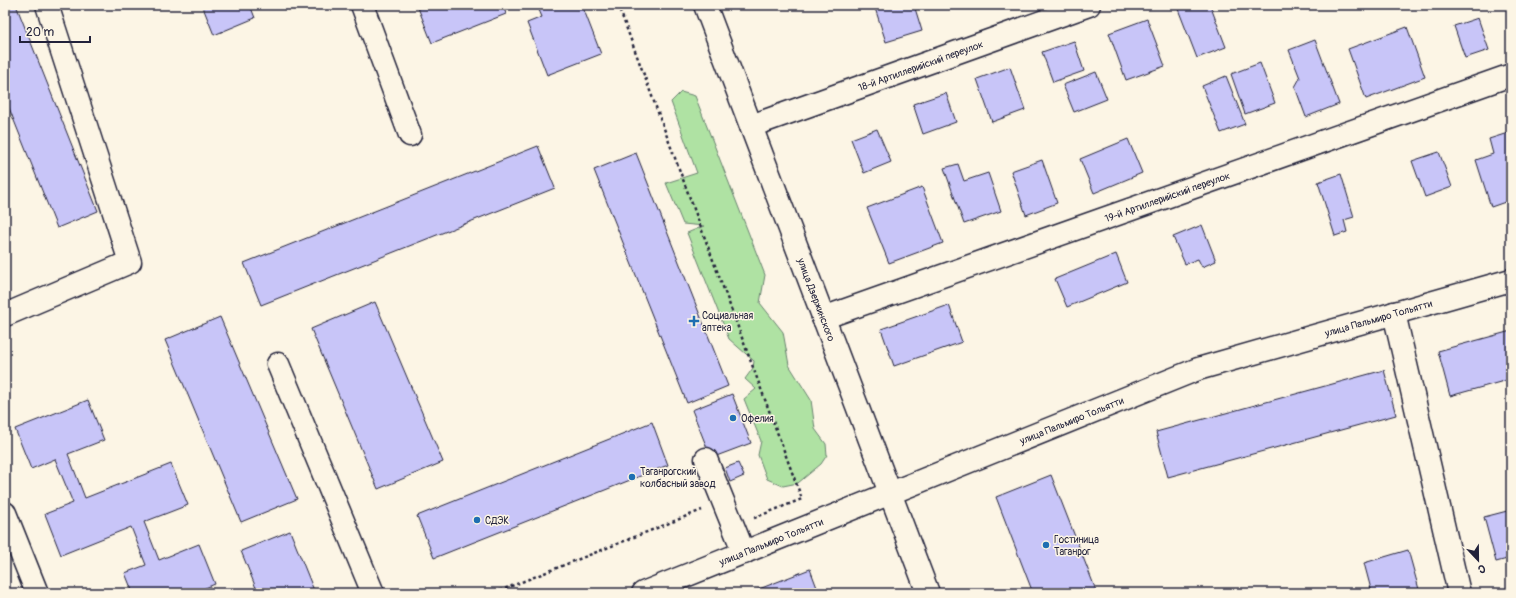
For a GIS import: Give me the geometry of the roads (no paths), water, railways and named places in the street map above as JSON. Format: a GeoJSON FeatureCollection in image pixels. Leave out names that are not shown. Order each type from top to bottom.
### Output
{"type":"FeatureCollection","features":[{"type":"Feature","properties":{"kind":"street"},"geometry":{"type":"LineString","coordinates":[[5,315],[130,262],[47,5]]}},
{"type":"Feature","properties":{"kind":"street"},"geometry":{"type":"LineString","coordinates":[[362,5],[410,135]]}},
{"type":"Feature","properties":{"kind":"street","name":"улица Дзержинского"},"geometry":{"type":"LineString","coordinates":[[705,5],[928,593]]}},
{"type":"Feature","properties":{"kind":"street","name":"18-й Артиллерийский переулок"},"geometry":{"type":"LineString","coordinates":[[751,126],[1089,5]]}},
{"type":"Feature","properties":{"kind":"street","name":"19-й Артиллерийский переулок"},"geometry":{"type":"LineString","coordinates":[[823,318],[1511,75]]}},
{"type":"Feature","properties":{"kind":"street","name":"улица Пальмиро Тольятти"},"geometry":{"type":"LineString","coordinates":[[643,593],[1198,369],[1511,280]]}},
{"type":"Feature","properties":{"kind":"street"},"geometry":{"type":"LineString","coordinates":[[1394,313],[1458,593]]}},
{"type":"Feature","properties":{"kind":"street"},"geometry":{"type":"LineString","coordinates":[[278,364],[373,593]]}},
{"type":"Feature","properties":{"kind":"street"},"geometry":{"type":"LineString","coordinates":[[706,459],[744,553]]}},
{"type":"Feature","properties":{"kind":"street"},"geometry":{"type":"LineString","coordinates":[[5,513],[37,593]]}},
{"type":"Feature","properties":{"kind":"place","name":"Социальная аптека"},"geometry":{"type":"Point","coordinates":[694,321]}},
{"type":"Feature","properties":{"kind":"place","name":"Офелия"},"geometry":{"type":"Point","coordinates":[733,418]}},
{"type":"Feature","properties":{"kind":"place","name":"Таганрогский колбасный завод"},"geometry":{"type":"Point","coordinates":[632,477]}},
{"type":"Feature","properties":{"kind":"place","name":"СДЭК"},"geometry":{"type":"Point","coordinates":[477,520]}},
{"type":"Feature","properties":{"kind":"place","name":"Гостиница Таганрог"},"geometry":{"type":"Point","coordinates":[1046,545]}}]}
